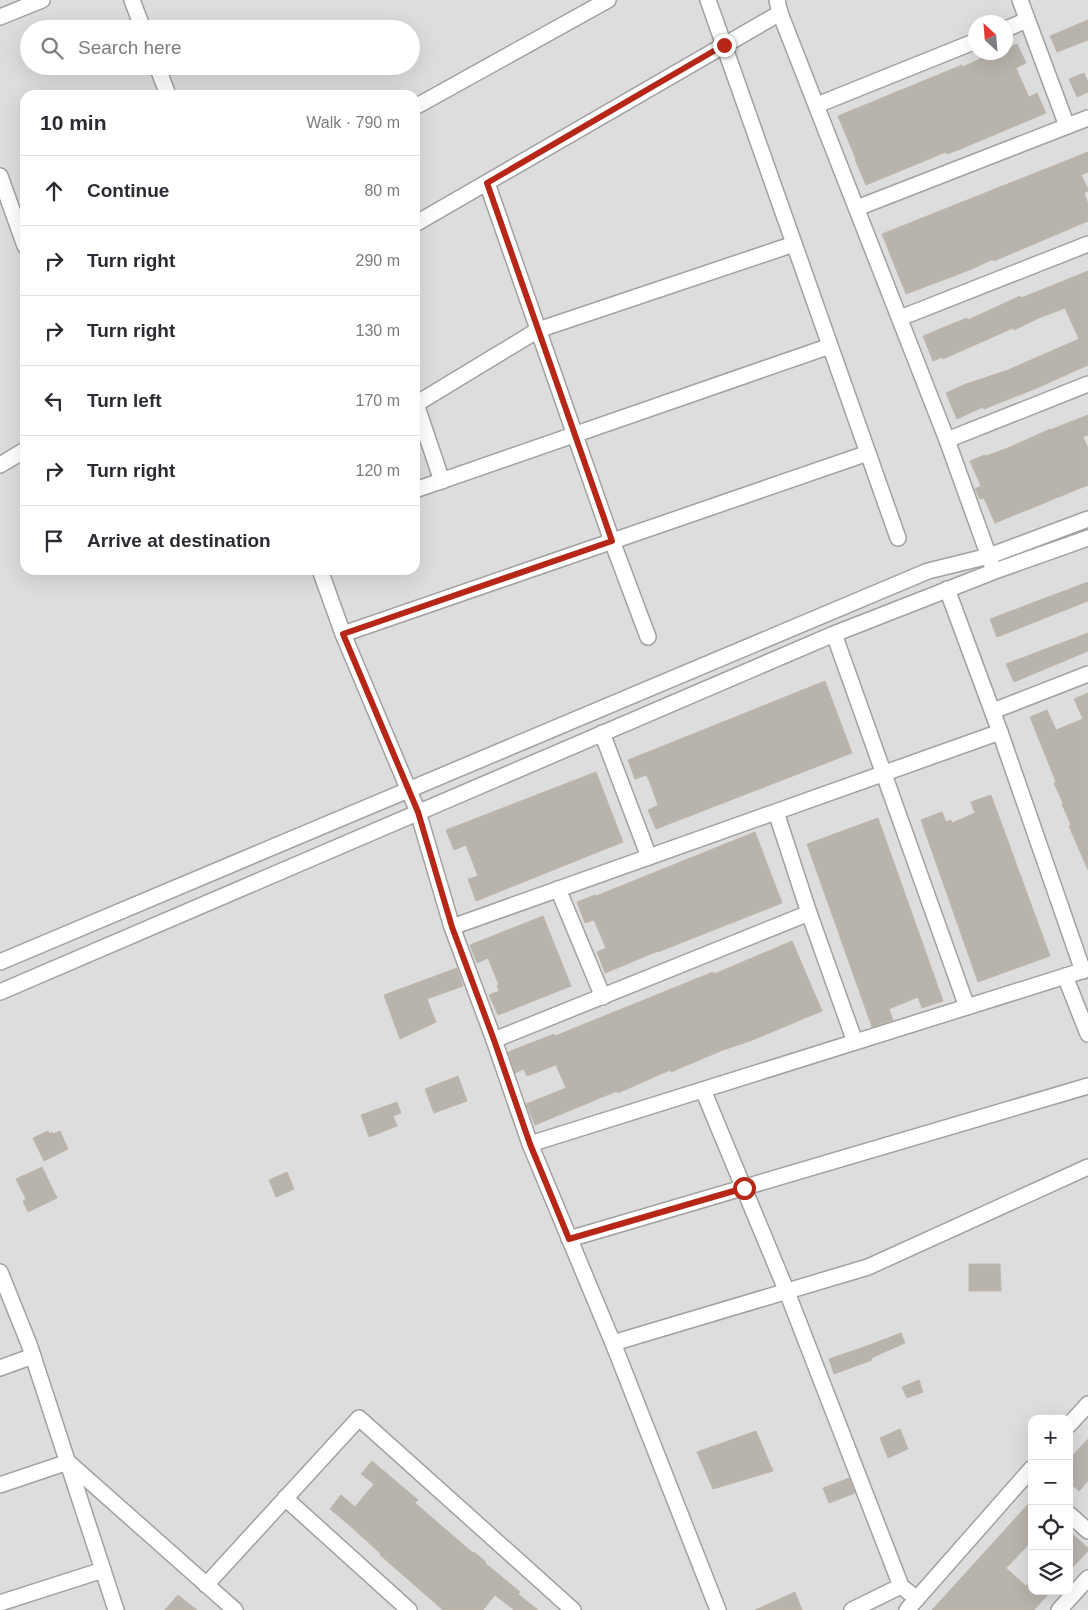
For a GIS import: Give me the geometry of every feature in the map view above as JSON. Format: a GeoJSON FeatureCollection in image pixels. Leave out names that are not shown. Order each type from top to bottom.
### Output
{"type":"FeatureCollection","features":[{"type":"Feature","properties":{"kind":"street"},"geometry":{"type":"LineString","coordinates":[[0,17],[42,0]]}},
{"type":"Feature","properties":{"kind":"street"},"geometry":{"type":"LineString","coordinates":[[132,0],[140,20]]}},
{"type":"Feature","properties":{"kind":"street"},"geometry":{"type":"LineString","coordinates":[[420,105],[608,0]]}},
{"type":"Feature","properties":{"kind":"street"},"geometry":{"type":"LineString","coordinates":[[708,0],[898,538]]}},
{"type":"Feature","properties":{"kind":"street"},"geometry":{"type":"LineString","coordinates":[[1020,0],[1067,126]]}},
{"type":"Feature","properties":{"kind":"street"},"geometry":{"type":"LineString","coordinates":[[420,221],[724,45],[778,7],[948,440],[995,571]]}},
{"type":"Feature","properties":{"kind":"street"},"geometry":{"type":"LineString","coordinates":[[1013,26],[1027,20]]}},
{"type":"Feature","properties":{"kind":"street"},"geometry":{"type":"LineString","coordinates":[[817,105],[968,44]]}},
{"type":"Feature","properties":{"kind":"street"},"geometry":{"type":"LineString","coordinates":[[160,75],[166,90]]}},
{"type":"Feature","properties":{"kind":"street"},"geometry":{"type":"LineString","coordinates":[[857,208],[1088,118]]}},
{"type":"Feature","properties":{"kind":"street"},"geometry":{"type":"LineString","coordinates":[[0,176],[20,232]]}},
{"type":"Feature","properties":{"kind":"street"},"geometry":{"type":"LineString","coordinates":[[487,183],[612,541],[648,637]]}},
{"type":"Feature","properties":{"kind":"street"},"geometry":{"type":"LineString","coordinates":[[420,402],[538,330],[794,244]]}},
{"type":"Feature","properties":{"kind":"street"},"geometry":{"type":"LineString","coordinates":[[900,318],[1088,244]]}},
{"type":"Feature","properties":{"kind":"street"},"geometry":{"type":"LineString","coordinates":[[420,488],[830,346]]}},
{"type":"Feature","properties":{"kind":"street"},"geometry":{"type":"LineString","coordinates":[[948,440],[1088,384]]}},
{"type":"Feature","properties":{"kind":"street"},"geometry":{"type":"LineString","coordinates":[[420,416],[442,481]]}},
{"type":"Feature","properties":{"kind":"street"},"geometry":{"type":"LineString","coordinates":[[0,465],[20,453]]}},
{"type":"Feature","properties":{"kind":"street"},"geometry":{"type":"LineString","coordinates":[[343,634],[868,453]]}},
{"type":"Feature","properties":{"kind":"street"},"geometry":{"type":"LineString","coordinates":[[0,962],[928,571],[989,556],[1088,519]]}},
{"type":"Feature","properties":{"kind":"street"},"geometry":{"type":"LineString","coordinates":[[0,992],[834,634],[947,589],[1088,538]]}},
{"type":"Feature","properties":{"kind":"street"},"geometry":{"type":"LineString","coordinates":[[322,575],[343,634],[418,812],[452,927],[530,1144],[613,1343],[718,1610]]}},
{"type":"Feature","properties":{"kind":"street"},"geometry":{"type":"LineString","coordinates":[[530,1144],[1086,970],[947,589]]}},
{"type":"Feature","properties":{"kind":"street"},"geometry":{"type":"LineString","coordinates":[[834,634],[967,1007]]}},
{"type":"Feature","properties":{"kind":"street"},"geometry":{"type":"LineString","coordinates":[[993,711],[1088,674]]}},
{"type":"Feature","properties":{"kind":"street"},"geometry":{"type":"LineString","coordinates":[[452,927],[1000,732]]}},
{"type":"Feature","properties":{"kind":"street"},"geometry":{"type":"LineString","coordinates":[[602,733],[649,857]]}},
{"type":"Feature","properties":{"kind":"street"},"geometry":{"type":"LineString","coordinates":[[776,812],[809,913],[855,1042]]}},
{"type":"Feature","properties":{"kind":"street"},"geometry":{"type":"LineString","coordinates":[[558,889],[603,997]]}},
{"type":"Feature","properties":{"kind":"street"},"geometry":{"type":"LineString","coordinates":[[494,1040],[809,913]]}},
{"type":"Feature","properties":{"kind":"street"},"geometry":{"type":"LineString","coordinates":[[1065,976],[1088,1034]]}},
{"type":"Feature","properties":{"kind":"street"},"geometry":{"type":"LineString","coordinates":[[569,1239],[1088,1086]]}},
{"type":"Feature","properties":{"kind":"street"},"geometry":{"type":"LineString","coordinates":[[703,1090],[787,1292],[901,1586],[912,1604],[1028,1476]]}},
{"type":"Feature","properties":{"kind":"street"},"geometry":{"type":"LineString","coordinates":[[613,1343],[868,1268],[1088,1167]]}},
{"type":"Feature","properties":{"kind":"street"},"geometry":{"type":"LineString","coordinates":[[0,1272],[33,1356],[116,1610]]}},
{"type":"Feature","properties":{"kind":"street"},"geometry":{"type":"LineString","coordinates":[[0,1368],[33,1356]]}},
{"type":"Feature","properties":{"kind":"street"},"geometry":{"type":"LineString","coordinates":[[1073,1421],[1088,1404]]}},
{"type":"Feature","properties":{"kind":"street"},"geometry":{"type":"LineString","coordinates":[[206,1584],[359,1418],[573,1610]]}},
{"type":"Feature","properties":{"kind":"street"},"geometry":{"type":"LineString","coordinates":[[0,1485],[68,1462]]}},
{"type":"Feature","properties":{"kind":"street"},"geometry":{"type":"LineString","coordinates":[[68,1462],[235,1610]]}},
{"type":"Feature","properties":{"kind":"street"},"geometry":{"type":"LineString","coordinates":[[285,1498],[409,1610]]}},
{"type":"Feature","properties":{"kind":"street"},"geometry":{"type":"LineString","coordinates":[[1073,1518],[1088,1531]]}},
{"type":"Feature","properties":{"kind":"street"},"geometry":{"type":"LineString","coordinates":[[0,1603],[103,1570]]}},
{"type":"Feature","properties":{"kind":"street"},"geometry":{"type":"LineString","coordinates":[[1059,1610],[1088,1578]]}},
{"type":"Feature","properties":{"kind":"street"},"geometry":{"type":"LineString","coordinates":[[852,1610],[901,1586]]}},
{"type":"Feature","properties":{"kind":"shaded area"},"geometry":{"type":"Polygon","coordinates":[[[0,0],[1088,0],[1088,1610],[0,1610],[0,0]]]}},
{"type":"Feature","properties":{"kind":"building"},"geometry":{"type":"Polygon","coordinates":[[[1088,20],[1088,40],[1057,52],[1050,36],[1088,20]]]}},
{"type":"Feature","properties":{"kind":"building"},"geometry":{"type":"Polygon","coordinates":[[[1017,44],[1026,63],[1016,68],[1029,97],[1037,93],[1046,113],[958,150],[947,154],[946,152],[866,185],[838,116],[978,60],[1013,60],[1013,46],[1017,44]]]}},
{"type":"Feature","properties":{"kind":"building"},"geometry":{"type":"Polygon","coordinates":[[[1084,73],[1088,82],[1088,92],[1077,97],[1069,79],[1084,73]]]}},
{"type":"Feature","properties":{"kind":"building"},"geometry":{"type":"Polygon","coordinates":[[[1088,152],[1088,172],[1081,175],[1088,189],[1084,193],[1088,204],[1088,221],[994,261],[993,259],[906,294],[882,234],[1088,152]]]}},
{"type":"Feature","properties":{"kind":"building"},"geometry":{"type":"Polygon","coordinates":[[[1088,271],[1088,365],[1037,388],[984,409],[983,407],[957,419],[946,393],[1008,370],[1079,339],[1065,308],[1014,330],[1013,328],[943,359],[942,357],[933,361],[923,336],[967,318],[968,320],[1020,296],[1021,298],[1088,271]]]}},
{"type":"Feature","properties":{"kind":"building"},"geometry":{"type":"Polygon","coordinates":[[[1088,415],[1088,435],[1083,437],[1088,448],[1088,485],[995,523],[984,498],[980,499],[975,489],[981,486],[970,461],[1008,448],[1050,429],[1088,415]]]}},
{"type":"Feature","properties":{"kind":"building"},"geometry":{"type":"Polygon","coordinates":[[[1088,582],[1088,601],[997,637],[990,619],[1088,582]]]}},
{"type":"Feature","properties":{"kind":"building"},"geometry":{"type":"Polygon","coordinates":[[[1088,633],[1088,651],[1014,682],[1006,664],[1088,633]]]}},
{"type":"Feature","properties":{"kind":"building"},"geometry":{"type":"Polygon","coordinates":[[[825,681],[852,753],[656,829],[648,810],[658,805],[649,780],[646,775],[635,779],[628,760],[825,681]]]}},
{"type":"Feature","properties":{"kind":"building"},"geometry":{"type":"Polygon","coordinates":[[[1088,693],[1088,870],[1069,826],[1071,825],[1054,783],[1056,782],[1030,717],[1047,710],[1056,730],[1083,719],[1074,699],[1088,693]]]}},
{"type":"Feature","properties":{"kind":"building"},"geometry":{"type":"Polygon","coordinates":[[[596,772],[623,842],[476,901],[468,879],[478,876],[466,845],[454,850],[446,830],[596,772]]]}},
{"type":"Feature","properties":{"kind":"building"},"geometry":{"type":"Polygon","coordinates":[[[991,795],[1050,956],[978,982],[921,820],[942,812],[946,822],[951,820],[952,823],[975,813],[971,802],[991,795]]]}},
{"type":"Feature","properties":{"kind":"building"},"geometry":{"type":"Polygon","coordinates":[[[878,818],[943,1001],[922,1008],[918,997],[889,1009],[893,1020],[872,1027],[807,844],[878,818]]]}},
{"type":"Feature","properties":{"kind":"building"},"geometry":{"type":"Polygon","coordinates":[[[755,832],[782,903],[605,973],[597,952],[606,948],[594,920],[585,923],[577,902],[755,832]]]}},
{"type":"Feature","properties":{"kind":"building"},"geometry":{"type":"Polygon","coordinates":[[[543,916],[571,986],[498,1015],[489,995],[499,991],[497,985],[499,985],[488,958],[477,963],[470,945],[543,916]]]}},
{"type":"Feature","properties":{"kind":"building"},"geometry":{"type":"Polygon","coordinates":[[[792,941],[822,1011],[535,1125],[526,1104],[566,1088],[556,1065],[527,1076],[524,1069],[515,1073],[508,1052],[554,1034],[555,1036],[713,972],[714,974],[792,941]]]}},
{"type":"Feature","properties":{"kind":"building"},"geometry":{"type":"Polygon","coordinates":[[[457,968],[463,986],[427,999],[436,1022],[400,1039],[384,995],[457,968]]]}},
{"type":"Feature","properties":{"kind":"building"},"geometry":{"type":"Polygon","coordinates":[[[458,1076],[467,1101],[434,1113],[425,1089],[458,1076]]]}},
{"type":"Feature","properties":{"kind":"building"},"geometry":{"type":"Polygon","coordinates":[[[397,1102],[401,1113],[393,1116],[397,1126],[369,1137],[361,1115],[397,1102]]]}},
{"type":"Feature","properties":{"kind":"building"},"geometry":{"type":"Polygon","coordinates":[[[48,1131],[50,1134],[52,1132],[53,1134],[60,1131],[68,1149],[44,1161],[33,1138],[48,1131]]]}},
{"type":"Feature","properties":{"kind":"building"},"geometry":{"type":"Polygon","coordinates":[[[42,1167],[57,1198],[28,1212],[23,1201],[26,1199],[16,1179],[42,1167]]]}},
{"type":"Feature","properties":{"kind":"building"},"geometry":{"type":"Polygon","coordinates":[[[287,1172],[294,1189],[276,1197],[269,1180],[287,1172]]]}},
{"type":"Feature","properties":{"kind":"building"},"geometry":{"type":"Polygon","coordinates":[[[969,1264],[1000,1264],[1001,1291],[969,1291],[969,1264]]]}},
{"type":"Feature","properties":{"kind":"building"},"geometry":{"type":"Polygon","coordinates":[[[901,1333],[905,1343],[871,1358],[872,1360],[834,1374],[829,1359],[901,1333]]]}},
{"type":"Feature","properties":{"kind":"building"},"geometry":{"type":"Polygon","coordinates":[[[919,1380],[923,1392],[907,1398],[902,1387],[919,1380]]]}},
{"type":"Feature","properties":{"kind":"building"},"geometry":{"type":"Polygon","coordinates":[[[900,1429],[908,1449],[888,1458],[880,1438],[900,1429]]]}},
{"type":"Feature","properties":{"kind":"building"},"geometry":{"type":"Polygon","coordinates":[[[756,1431],[773,1471],[713,1489],[697,1452],[756,1431]]]}},
{"type":"Feature","properties":{"kind":"building"},"geometry":{"type":"Polygon","coordinates":[[[1088,1439],[1088,1481],[1079,1491],[1073,1486],[1073,1455],[1088,1439]]]}},
{"type":"Feature","properties":{"kind":"building"},"geometry":{"type":"Polygon","coordinates":[[[372,1461],[418,1500],[415,1503],[486,1562],[520,1592],[518,1594],[538,1610],[514,1610],[495,1595],[483,1610],[443,1610],[380,1555],[330,1509],[341,1495],[355,1507],[374,1484],[361,1474],[372,1461]]]}},
{"type":"Feature","properties":{"kind":"building"},"geometry":{"type":"Polygon","coordinates":[[[849,1478],[855,1493],[829,1503],[823,1488],[849,1478]]]}},
{"type":"Feature","properties":{"kind":"building"},"geometry":{"type":"Polygon","coordinates":[[[1028,1504],[1028,1545],[1006,1568],[1026,1586],[1028,1584],[1028,1595],[1047,1595],[1034,1610],[932,1610],[1028,1504]]]}},
{"type":"Feature","properties":{"kind":"building"},"geometry":{"type":"Polygon","coordinates":[[[1073,1535],[1088,1548],[1088,1551],[1073,1567],[1073,1535]]]}},
{"type":"Feature","properties":{"kind":"building"},"geometry":{"type":"Polygon","coordinates":[[[795,1592],[802,1610],[755,1610],[795,1592]]]}},
{"type":"Feature","properties":{"kind":"building"},"geometry":{"type":"Polygon","coordinates":[[[178,1595],[197,1610],[165,1610],[178,1595]]]}},
{"type":"Feature","properties":{"kind":"route"},"geometry":{"type":"LineString","coordinates":[[724,45],[487,183],[612,541],[343,634],[418,812],[452,927],[530,1144],[569,1239],[744,1188]]}}]}
